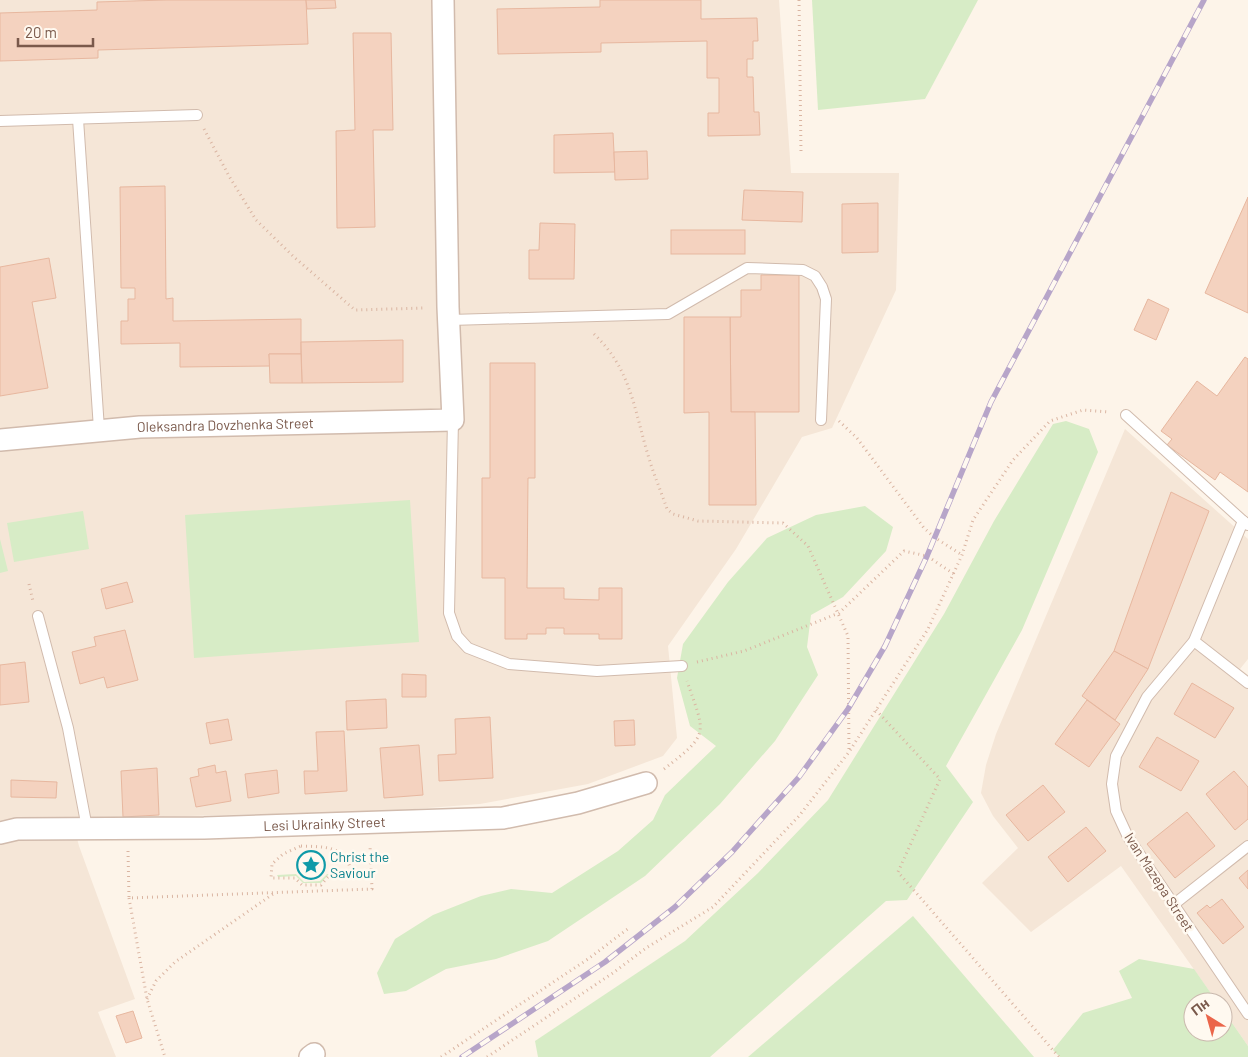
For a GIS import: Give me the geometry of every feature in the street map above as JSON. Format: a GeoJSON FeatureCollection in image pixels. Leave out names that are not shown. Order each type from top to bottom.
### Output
{"type":"FeatureCollection","features":[{"type":"Feature","properties":{"kind":"street"},"geometry":{"type":"LineString","coordinates":[[443,0],[453,420]]}},
{"type":"Feature","properties":{"kind":"street","name":"Oleksandra Dovzhenka Street"},"geometry":{"type":"LineString","coordinates":[[0,440],[99,429],[453,420]]}},
{"type":"Feature","properties":{"kind":"street","name":"Lesi Ukrainky Street"},"geometry":{"type":"LineString","coordinates":[[0,833],[17,829],[369,823],[503,818],[578,803],[646,783]]}},
{"type":"Feature","properties":{"kind":"lane"},"geometry":{"type":"LineString","coordinates":[[0,121],[197,116]]}},
{"type":"Feature","properties":{"kind":"lane"},"geometry":{"type":"LineString","coordinates":[[78,119],[99,429]]}},
{"type":"Feature","properties":{"kind":"lane"},"geometry":{"type":"LineString","coordinates":[[449,313],[576,316],[668,314],[748,268],[803,270],[815,276],[822,287],[826,300],[821,420]]}},
{"type":"Feature","properties":{"kind":"lane"},"geometry":{"type":"LineString","coordinates":[[1126,415],[1245,523]]}},
{"type":"Feature","properties":{"kind":"lane"},"geometry":{"type":"LineString","coordinates":[[453,420],[449,613],[456,636],[468,648],[509,664],[598,671],[682,666]]}},
{"type":"Feature","properties":{"kind":"lane","name":"Ivan Mazepa Street"},"geometry":{"type":"LineString","coordinates":[[1245,523],[1194,641],[1147,697],[1116,756],[1112,784],[1116,811],[1128,837],[1248,1014]]}},
{"type":"Feature","properties":{"kind":"lane"},"geometry":{"type":"LineString","coordinates":[[38,616],[68,728],[87,828]]}},
{"type":"Feature","properties":{"kind":"lane"},"geometry":{"type":"LineString","coordinates":[[1194,641],[1248,683]]}},
{"type":"Feature","properties":{"kind":"lane"},"geometry":{"type":"LineString","coordinates":[[1174,905],[1248,846]]}},
{"type":"Feature","properties":{"kind":"path"},"geometry":{"type":"LineString","coordinates":[[799,0],[801,153]]}},
{"type":"Feature","properties":{"kind":"path"},"geometry":{"type":"LineString","coordinates":[[197,116],[229,176],[256,220],[294,257],[355,310],[449,313]]}},
{"type":"Feature","properties":{"kind":"path"},"geometry":{"type":"LineString","coordinates":[[576,316],[605,344],[622,369],[631,389],[648,456],[667,509],[674,514],[698,521],[783,523],[808,546],[848,636],[849,752]]}},
{"type":"Feature","properties":{"kind":"path"},"geometry":{"type":"LineString","coordinates":[[822,404],[857,438],[924,528],[934,537],[962,555]]}},
{"type":"Feature","properties":{"kind":"path"},"geometry":{"type":"LineString","coordinates":[[487,1057],[613,973],[646,948],[713,907],[799,816],[849,752],[928,628],[962,555],[973,520],[1012,460],[1050,421],[1083,410],[1126,415]]}},
{"type":"Feature","properties":{"kind":"path"},"geometry":{"type":"LineString","coordinates":[[646,783],[694,746],[700,735],[701,723],[682,666],[744,651],[839,613],[904,551],[927,556],[954,574]]}},
{"type":"Feature","properties":{"kind":"path"},"geometry":{"type":"LineString","coordinates":[[876,710],[940,779],[898,872],[1059,1057]]}},
{"type":"Feature","properties":{"kind":"path"},"geometry":{"type":"LineString","coordinates":[[129,898],[372,888],[369,823]]}},
{"type":"Feature","properties":{"kind":"path"},"geometry":{"type":"LineString","coordinates":[[128,828],[129,898],[147,999],[165,1057]]}},
{"type":"Feature","properties":{"kind":"path"},"geometry":{"type":"LineString","coordinates":[[300,846],[283,854],[272,864],[271,878],[295,878],[302,885],[321,885],[328,876],[352,876],[350,864],[341,853],[320,846]]}},
{"type":"Feature","properties":{"kind":"path"},"geometry":{"type":"LineString","coordinates":[[305,854],[318,854],[322,858],[322,871],[318,876],[306,876],[301,871],[300,859],[305,854]]}},
{"type":"Feature","properties":{"kind":"path"},"geometry":{"type":"LineString","coordinates":[[147,999],[156,981],[175,962],[276,892]]}},
{"type":"Feature","properties":{"kind":"path"},"geometry":{"type":"LineString","coordinates":[[441,1057],[588,959],[629,928]]}},
{"type":"Feature","properties":{"kind":"shaded area"},"geometry":{"type":"Polygon","coordinates":[[[0,0],[779,0],[791,173],[899,173],[896,290],[832,428],[802,437],[736,549],[668,646],[677,738],[663,756],[588,784],[480,804],[388,811],[72,819],[79,846],[135,999],[98,1012],[116,1057],[0,1057],[0,0]]]}},
{"type":"Feature","properties":{"kind":"shaded area"},"geometry":{"type":"Polygon","coordinates":[[[1125,429],[1248,539],[1248,659],[1240,669],[1248,675],[1248,1046],[1233,1024],[1233,992],[1210,992],[1121,866],[1031,932],[982,883],[1018,848],[993,816],[981,793],[986,765],[996,734],[1125,429]]]}},
{"type":"Feature","properties":{"kind":"green space"},"geometry":{"type":"Polygon","coordinates":[[[812,0],[978,0],[925,99],[818,110],[812,0]]]}},
{"type":"Feature","properties":{"kind":"green space"},"geometry":{"type":"Polygon","coordinates":[[[1066,421],[1089,429],[1098,452],[1022,630],[946,766],[973,802],[907,900],[886,901],[710,1057],[538,1057],[535,1041],[685,941],[758,873],[828,800],[944,614],[994,521],[1053,424],[1066,421]]]}},
{"type":"Feature","properties":{"kind":"green space"},"geometry":{"type":"Polygon","coordinates":[[[410,500],[419,642],[194,658],[185,515],[410,500]]]}},
{"type":"Feature","properties":{"kind":"green space"},"geometry":{"type":"Polygon","coordinates":[[[865,506],[893,527],[886,551],[843,597],[811,615],[807,647],[818,675],[775,741],[720,804],[645,876],[548,941],[496,959],[446,969],[406,991],[384,994],[377,973],[395,939],[433,915],[481,896],[511,889],[552,893],[618,851],[653,820],[665,795],[716,746],[690,726],[677,678],[683,644],[728,582],[767,538],[816,515],[865,506]]]}},
{"type":"Feature","properties":{"kind":"green space"},"geometry":{"type":"Polygon","coordinates":[[[83,511],[89,549],[14,562],[7,523],[83,511]]]}},
{"type":"Feature","properties":{"kind":"green space"},"geometry":{"type":"Polygon","coordinates":[[[0,539],[8,571],[0,573],[0,539]]]}},
{"type":"Feature","properties":{"kind":"green space"},"geometry":{"type":"Polygon","coordinates":[[[296,874],[304,882],[320,881],[327,874],[345,875],[328,875],[321,883],[303,883],[296,876],[278,877],[277,875],[296,874]]]}},
{"type":"Feature","properties":{"kind":"green space"},"geometry":{"type":"Polygon","coordinates":[[[913,916],[1034,1057],[748,1057],[913,916]]]}},
{"type":"Feature","properties":{"kind":"green space"},"geometry":{"type":"Polygon","coordinates":[[[1139,959],[1194,969],[1210,992],[1183,992],[1183,1042],[1233,1042],[1233,1024],[1248,1046],[1248,1057],[1060,1057],[1053,1050],[1083,1013],[1132,998],[1119,971],[1139,959]]]}},
{"type":"Feature","properties":{"kind":"building"},"geometry":{"type":"Polygon","coordinates":[[[306,0],[308,44],[98,50],[98,58],[0,61],[0,13],[97,10],[97,2],[306,0]]]}},
{"type":"Feature","properties":{"kind":"building"},"geometry":{"type":"Polygon","coordinates":[[[306,0],[335,0],[336,8],[307,9],[306,0]]]}},
{"type":"Feature","properties":{"kind":"building"},"geometry":{"type":"Polygon","coordinates":[[[600,0],[701,0],[701,19],[757,18],[758,41],[753,41],[753,59],[747,59],[747,77],[753,77],[754,112],[759,112],[760,135],[708,136],[708,113],[719,113],[719,78],[707,78],[707,41],[601,43],[601,52],[498,54],[497,9],[600,7],[600,0]]]}},
{"type":"Feature","properties":{"kind":"building"},"geometry":{"type":"Polygon","coordinates":[[[353,33],[391,33],[393,130],[373,130],[375,227],[337,228],[336,131],[355,130],[353,33]]]}},
{"type":"Feature","properties":{"kind":"building"},"geometry":{"type":"Polygon","coordinates":[[[613,133],[615,172],[554,173],[554,135],[613,133]]]}},
{"type":"Feature","properties":{"kind":"building"},"geometry":{"type":"Polygon","coordinates":[[[647,151],[648,179],[615,180],[614,152],[647,151]]]}},
{"type":"Feature","properties":{"kind":"building"},"geometry":{"type":"Polygon","coordinates":[[[165,186],[166,299],[173,298],[173,321],[301,319],[301,354],[269,354],[270,366],[180,367],[180,343],[121,344],[121,321],[128,321],[128,299],[135,299],[135,288],[121,288],[120,187],[165,186]]]}},
{"type":"Feature","properties":{"kind":"building"},"geometry":{"type":"Polygon","coordinates":[[[744,190],[803,192],[802,222],[742,220],[744,190]]]}},
{"type":"Feature","properties":{"kind":"building"},"geometry":{"type":"Polygon","coordinates":[[[1248,197],[1248,313],[1205,293],[1248,197]]]}},
{"type":"Feature","properties":{"kind":"building"},"geometry":{"type":"Polygon","coordinates":[[[878,203],[878,252],[842,253],[842,204],[878,203]]]}},
{"type":"Feature","properties":{"kind":"building"},"geometry":{"type":"Polygon","coordinates":[[[540,223],[575,224],[574,279],[529,279],[529,250],[539,250],[540,223]]]}},
{"type":"Feature","properties":{"kind":"building"},"geometry":{"type":"Polygon","coordinates":[[[671,230],[745,230],[745,254],[671,254],[671,230]]]}},
{"type":"Feature","properties":{"kind":"building"},"geometry":{"type":"Polygon","coordinates":[[[49,258],[56,298],[32,302],[48,388],[0,396],[0,267],[49,258]]]}},
{"type":"Feature","properties":{"kind":"building"},"geometry":{"type":"Polygon","coordinates":[[[761,275],[799,275],[799,412],[731,412],[730,317],[741,317],[741,290],[761,290],[761,275]]]}},
{"type":"Feature","properties":{"kind":"building"},"geometry":{"type":"Polygon","coordinates":[[[1148,299],[1169,309],[1156,340],[1134,330],[1148,299]]]}},
{"type":"Feature","properties":{"kind":"building"},"geometry":{"type":"Polygon","coordinates":[[[684,317],[730,317],[731,412],[755,412],[756,505],[709,505],[709,412],[684,413],[684,317]]]}},
{"type":"Feature","properties":{"kind":"building"},"geometry":{"type":"Polygon","coordinates":[[[403,340],[403,382],[302,383],[301,342],[403,340]]]}},
{"type":"Feature","properties":{"kind":"building"},"geometry":{"type":"Polygon","coordinates":[[[269,354],[301,354],[302,383],[270,383],[269,354]]]}},
{"type":"Feature","properties":{"kind":"building"},"geometry":{"type":"Polygon","coordinates":[[[1245,357],[1248,359],[1248,492],[1220,472],[1215,480],[1167,445],[1172,439],[1161,431],[1197,381],[1217,396],[1245,357]]]}},
{"type":"Feature","properties":{"kind":"building"},"geometry":{"type":"Polygon","coordinates":[[[490,363],[535,363],[535,478],[528,478],[527,588],[564,588],[564,599],[599,600],[599,588],[622,588],[622,639],[599,639],[599,634],[564,634],[564,628],[546,628],[546,634],[527,634],[527,639],[505,639],[505,578],[482,578],[482,478],[490,478],[490,363]]]}},
{"type":"Feature","properties":{"kind":"building"},"geometry":{"type":"Polygon","coordinates":[[[1171,492],[1209,511],[1148,669],[1114,651],[1171,492]]]}},
{"type":"Feature","properties":{"kind":"building"},"geometry":{"type":"Polygon","coordinates":[[[127,582],[133,602],[106,609],[101,589],[127,582]]]}},
{"type":"Feature","properties":{"kind":"building"},"geometry":{"type":"Polygon","coordinates":[[[125,630],[138,680],[107,688],[104,677],[80,684],[72,652],[96,646],[94,637],[125,630]]]}},
{"type":"Feature","properties":{"kind":"building"},"geometry":{"type":"Polygon","coordinates":[[[1114,651],[1148,669],[1115,720],[1082,696],[1114,651]]]}},
{"type":"Feature","properties":{"kind":"building"},"geometry":{"type":"Polygon","coordinates":[[[25,662],[29,702],[0,705],[0,665],[25,662]]]}},
{"type":"Feature","properties":{"kind":"building"},"geometry":{"type":"Polygon","coordinates":[[[402,674],[426,675],[426,697],[402,697],[402,674]]]}},
{"type":"Feature","properties":{"kind":"building"},"geometry":{"type":"Polygon","coordinates":[[[1192,683],[1234,708],[1215,738],[1174,714],[1192,683]]]}},
{"type":"Feature","properties":{"kind":"building"},"geometry":{"type":"Polygon","coordinates":[[[386,699],[387,728],[347,730],[346,701],[386,699]]]}},
{"type":"Feature","properties":{"kind":"building"},"geometry":{"type":"Polygon","coordinates":[[[1087,700],[1120,724],[1089,767],[1055,744],[1087,700]]]}},
{"type":"Feature","properties":{"kind":"building"},"geometry":{"type":"Polygon","coordinates":[[[490,717],[493,778],[439,781],[438,755],[456,754],[455,719],[490,717]]]}},
{"type":"Feature","properties":{"kind":"building"},"geometry":{"type":"Polygon","coordinates":[[[228,719],[232,740],[210,744],[206,723],[228,719]]]}},
{"type":"Feature","properties":{"kind":"building"},"geometry":{"type":"Polygon","coordinates":[[[634,720],[635,745],[615,746],[614,721],[634,720]]]}},
{"type":"Feature","properties":{"kind":"building"},"geometry":{"type":"Polygon","coordinates":[[[344,731],[347,791],[305,794],[304,771],[318,771],[316,732],[344,731]]]}},
{"type":"Feature","properties":{"kind":"building"},"geometry":{"type":"Polygon","coordinates":[[[1157,737],[1199,761],[1181,791],[1139,767],[1157,737]]]}},
{"type":"Feature","properties":{"kind":"building"},"geometry":{"type":"Polygon","coordinates":[[[419,745],[423,795],[384,798],[380,748],[419,745]]]}},
{"type":"Feature","properties":{"kind":"building"},"geometry":{"type":"Polygon","coordinates":[[[215,765],[216,773],[226,771],[231,801],[196,807],[190,778],[199,776],[198,769],[215,765]]]}},
{"type":"Feature","properties":{"kind":"building"},"geometry":{"type":"Polygon","coordinates":[[[157,768],[159,815],[123,817],[121,771],[157,768]]]}},
{"type":"Feature","properties":{"kind":"building"},"geometry":{"type":"Polygon","coordinates":[[[277,770],[279,793],[248,798],[245,774],[277,770]]]}},
{"type":"Feature","properties":{"kind":"building"},"geometry":{"type":"Polygon","coordinates":[[[1234,771],[1248,787],[1248,819],[1235,830],[1206,794],[1234,771]]]}},
{"type":"Feature","properties":{"kind":"building"},"geometry":{"type":"Polygon","coordinates":[[[11,780],[57,782],[56,798],[11,797],[11,780]]]}},
{"type":"Feature","properties":{"kind":"building"},"geometry":{"type":"Polygon","coordinates":[[[1043,785],[1065,812],[1028,841],[1006,815],[1043,785]]]}},
{"type":"Feature","properties":{"kind":"building"},"geometry":{"type":"Polygon","coordinates":[[[1187,812],[1215,846],[1175,878],[1147,844],[1187,812]]]}},
{"type":"Feature","properties":{"kind":"building"},"geometry":{"type":"Polygon","coordinates":[[[1086,827],[1106,851],[1068,882],[1048,857],[1086,827]]]}},
{"type":"Feature","properties":{"kind":"building"},"geometry":{"type":"Polygon","coordinates":[[[317,859],[317,871],[306,871],[306,860],[317,859]]]}},
{"type":"Feature","properties":{"kind":"building"},"geometry":{"type":"Polygon","coordinates":[[[1248,870],[1248,889],[1239,878],[1248,870]]]}},
{"type":"Feature","properties":{"kind":"building"},"geometry":{"type":"Polygon","coordinates":[[[1222,899],[1244,927],[1223,944],[1197,913],[1207,905],[1210,908],[1222,899]]]}},
{"type":"Feature","properties":{"kind":"building"},"geometry":{"type":"Polygon","coordinates":[[[133,1011],[142,1038],[126,1043],[116,1016],[133,1011]]]}},
{"type":"Feature","properties":{"kind":"railway"},"geometry":{"type":"LineString","coordinates":[[462,1057],[605,962],[675,907],[732,852],[799,777],[848,709],[885,646],[927,556],[991,402],[1204,0]]}},
{"type":"Feature","properties":{"kind":"place","name":"Christ the Saviour"},"geometry":{"type":"Point","coordinates":[311,865]}}]}
